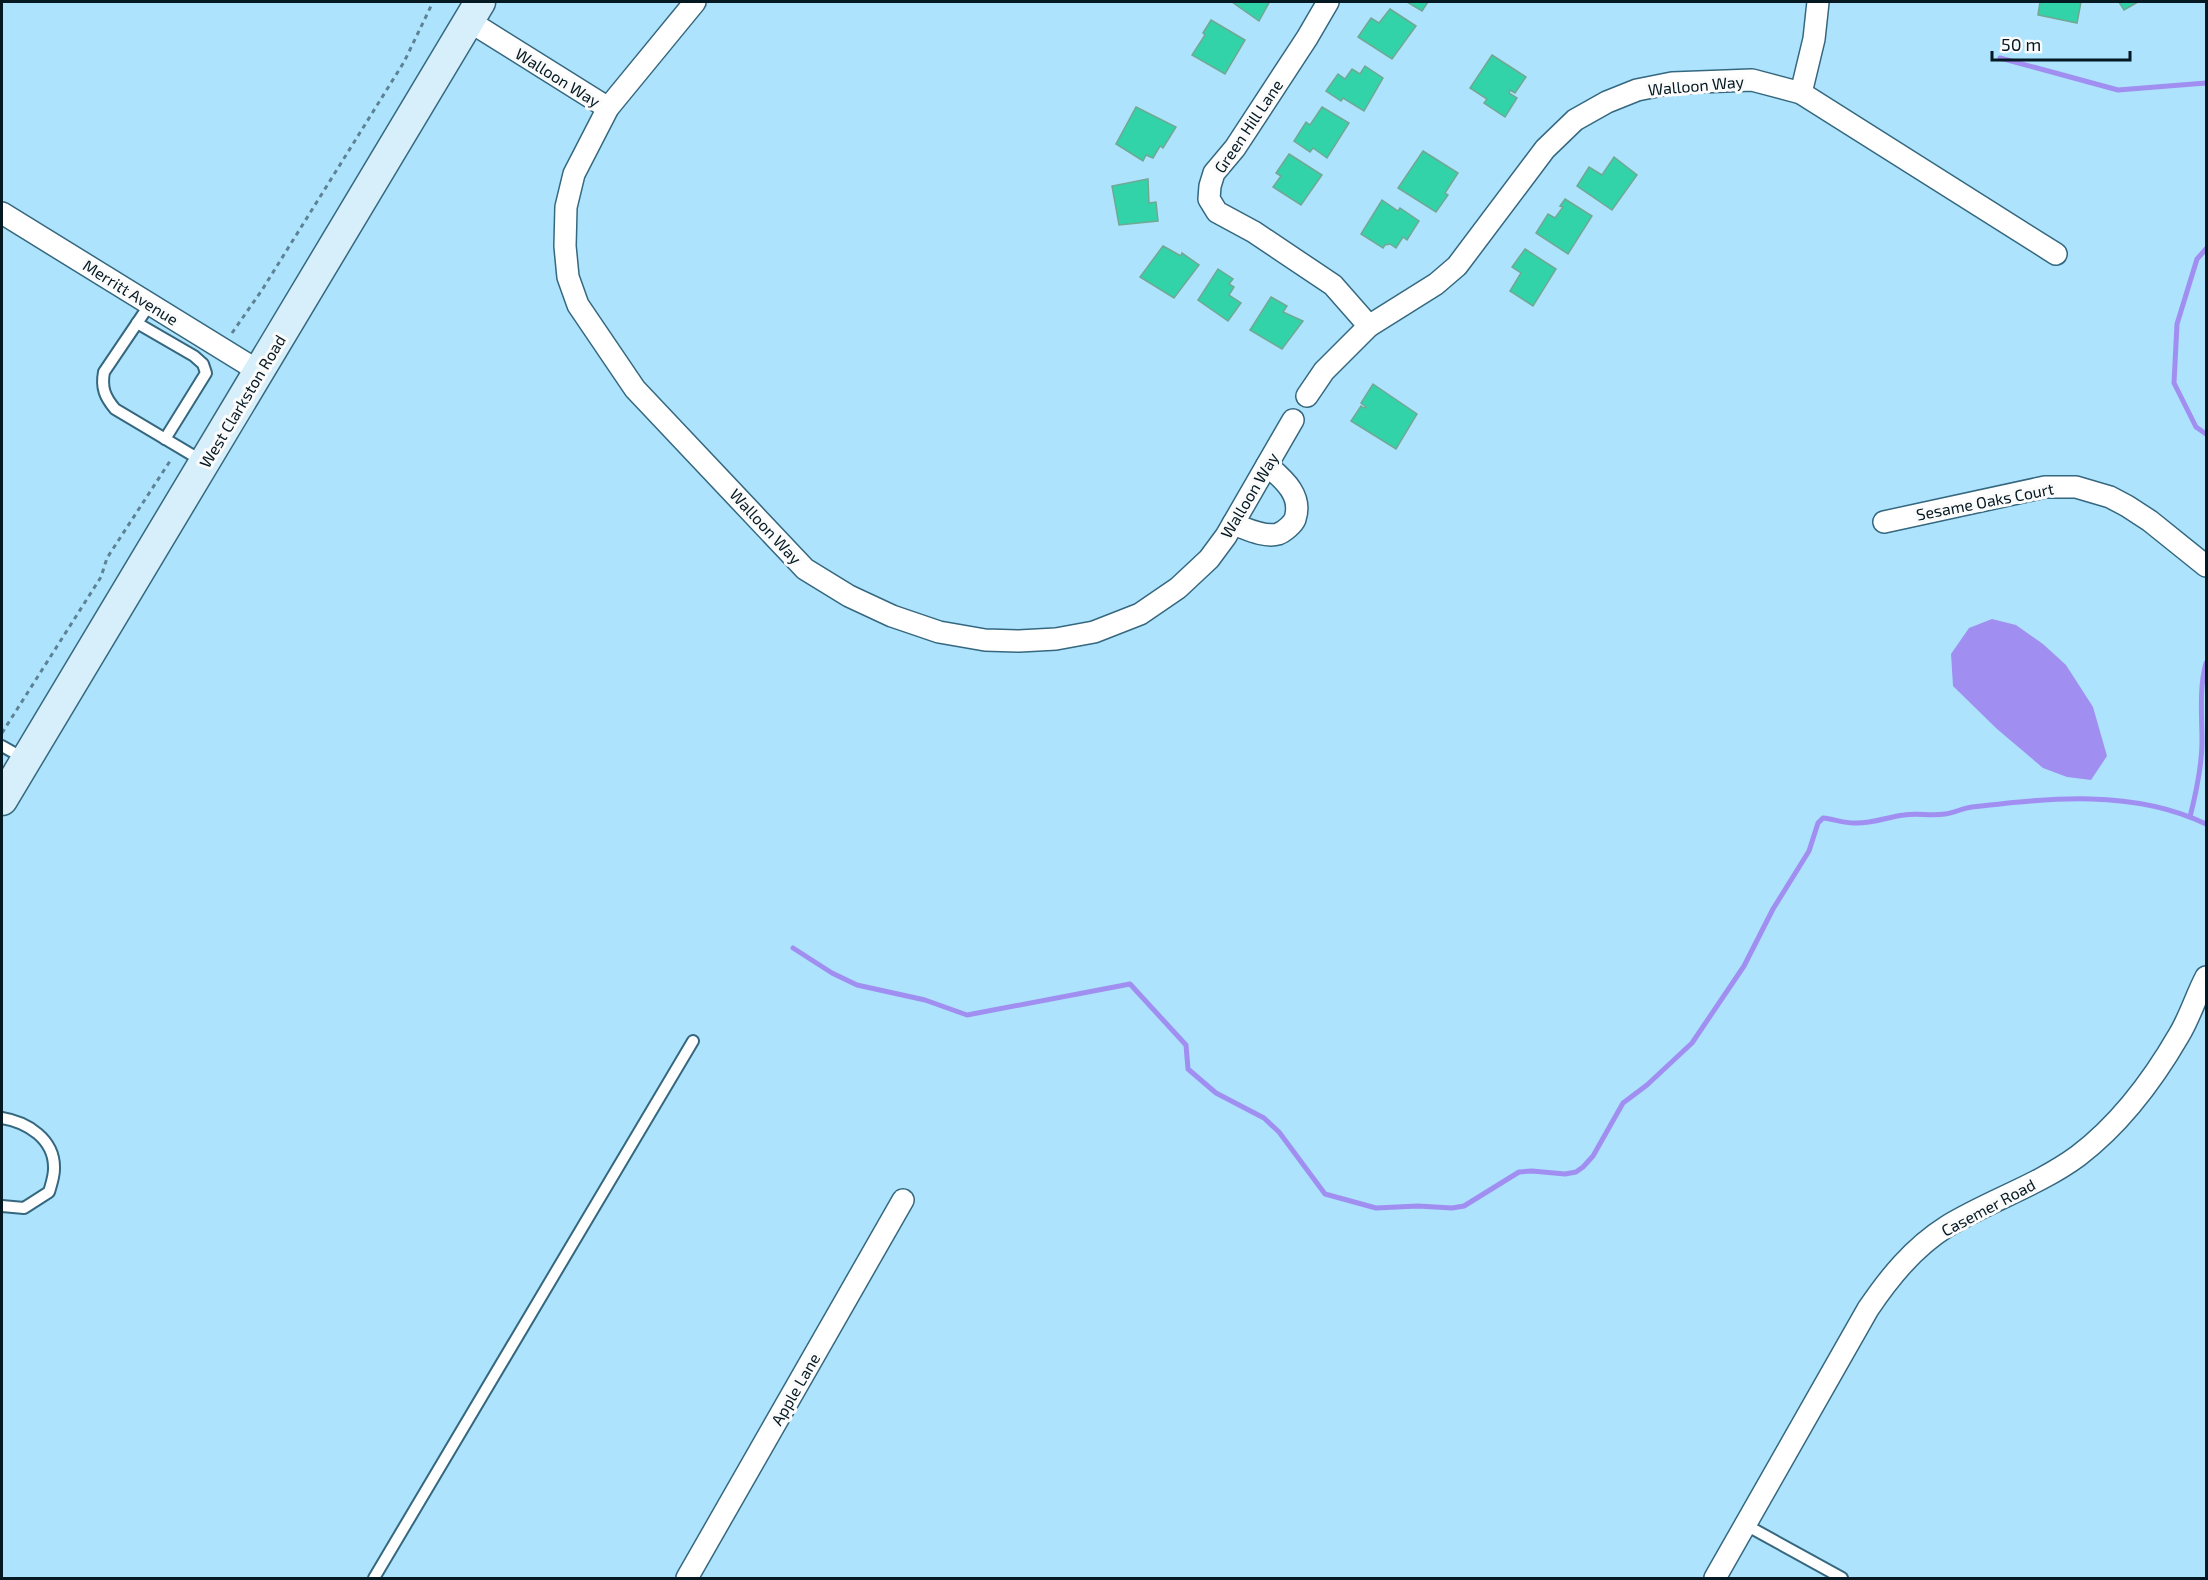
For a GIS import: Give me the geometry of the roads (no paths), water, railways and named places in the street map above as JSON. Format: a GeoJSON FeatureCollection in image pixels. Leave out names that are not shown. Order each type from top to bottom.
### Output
{"type":"FeatureCollection","features":[{"type":"Feature","properties":{"kind":"main road","name":"West Clarkston Road"},"geometry":{"type":"LineString","coordinates":[[2,800],[14,752],[204,462],[260,372],[474,11]]}},
{"type":"Feature","properties":{"kind":"street"},"geometry":{"type":"LineString","coordinates":[[608,108],[695,2]]}},
{"type":"Feature","properties":{"kind":"street","name":"Green Hill Lane"},"geometry":{"type":"LineString","coordinates":[[1328,2],[1235,148],[1214,173],[1209,199],[1217,212],[1254,232],[1333,285],[1370,326]]}},
{"type":"Feature","properties":{"kind":"street"},"geometry":{"type":"LineString","coordinates":[[1801,93],[1814,39],[1818,2]]}},
{"type":"Feature","properties":{"kind":"street","name":"Walloon Way"},"geometry":{"type":"LineString","coordinates":[[474,11],[608,108],[574,174],[566,207],[565,246],[568,277],[578,305],[635,388],[805,568],[849,596],[892,616],[939,632],[985,640],[1056,639],[1094,632],[1140,614],[1178,588],[1209,559],[1233,524],[1293,420]]}},
{"type":"Feature","properties":{"kind":"street","name":"Walloon Way"},"geometry":{"type":"LineString","coordinates":[[1307,396],[1324,371],[1370,326],[1436,284],[1457,266],[1545,149],[1575,120],[1607,102],[1637,90],[1672,84],[1752,80],[1801,93],[2056,254]]}},
{"type":"Feature","properties":{"kind":"street","name":"Merritt Avenue"},"geometry":{"type":"LineString","coordinates":[[2,213],[260,372]]}},
{"type":"Feature","properties":{"kind":"street"},"geometry":{"type":"LineString","coordinates":[[1233,524],[1262,533],[1278,534],[1293,524],[1298,510],[1296,497],[1285,481],[1267,465]]}},
{"type":"Feature","properties":{"kind":"street","name":"Sesame Oaks Court"},"geometry":{"type":"LineString","coordinates":[[1884,522],[2045,487],[2076,487],[2110,497],[2127,506],[2150,521],[2206,566]]}},
{"type":"Feature","properties":{"kind":"street","name":"Casemer Road"},"geometry":{"type":"LineString","coordinates":[[1714,1578],[1868,1309],[1888,1279],[1918,1248],[1946,1227],[2031,1184],[2078,1156],[2122,1116],[2137,1098],[2180,1033],[2206,977]]}},
{"type":"Feature","properties":{"kind":"street","name":"Apple Lane"},"geometry":{"type":"LineString","coordinates":[[687,1578],[903,1200]]}},
{"type":"Feature","properties":{"kind":"lane"},"geometry":{"type":"LineString","coordinates":[[150,304],[104,372],[102,385],[115,409],[204,462]]}},
{"type":"Feature","properties":{"kind":"lane"},"geometry":{"type":"LineString","coordinates":[[137,323],[194,356],[203,364],[206,373],[165,439]]}},
{"type":"Feature","properties":{"kind":"lane"},"geometry":{"type":"LineString","coordinates":[[374,1578],[693,1041]]}},
{"type":"Feature","properties":{"kind":"lane"},"geometry":{"type":"LineString","coordinates":[[2,1118],[32,1127],[50,1149],[55,1169],[50,1192],[24,1208],[2,1206]]}},
{"type":"Feature","properties":{"kind":"lane"},"geometry":{"type":"LineString","coordinates":[[1746,1525],[1842,1578]]}},
{"type":"Feature","properties":{"kind":"waterway"},"geometry":{"type":"LineString","coordinates":[[2000,58],[2118,90],[2206,83]]}},
{"type":"Feature","properties":{"kind":"waterway"},"geometry":{"type":"LineString","coordinates":[[2206,249],[2197,259],[2177,324],[2174,383],[2196,427],[2206,434]]}},
{"type":"Feature","properties":{"kind":"waterway"},"geometry":{"type":"LineString","coordinates":[[2190,817],[2201,761],[2202,692],[2206,663]]}},
{"type":"Feature","properties":{"kind":"waterway"},"geometry":{"type":"LineString","coordinates":[[793,948],[832,973],[857,985],[925,1000],[967,1015],[1130,984],[1186,1045],[1188,1069],[1216,1093],[1264,1118],[1279,1132],[1325,1194],[1376,1208],[1418,1206],[1452,1208],[1464,1206],[1519,1172],[1565,1174],[1576,1172],[1583,1167],[1593,1156],[1623,1103],[1647,1085],[1692,1043],[1744,966],[1773,909],[1809,851],[1818,823],[1823,818],[1861,823],[1909,814],[1945,814],[2001,804],[2091,799],[2150,805],[2206,824]]}}]}
